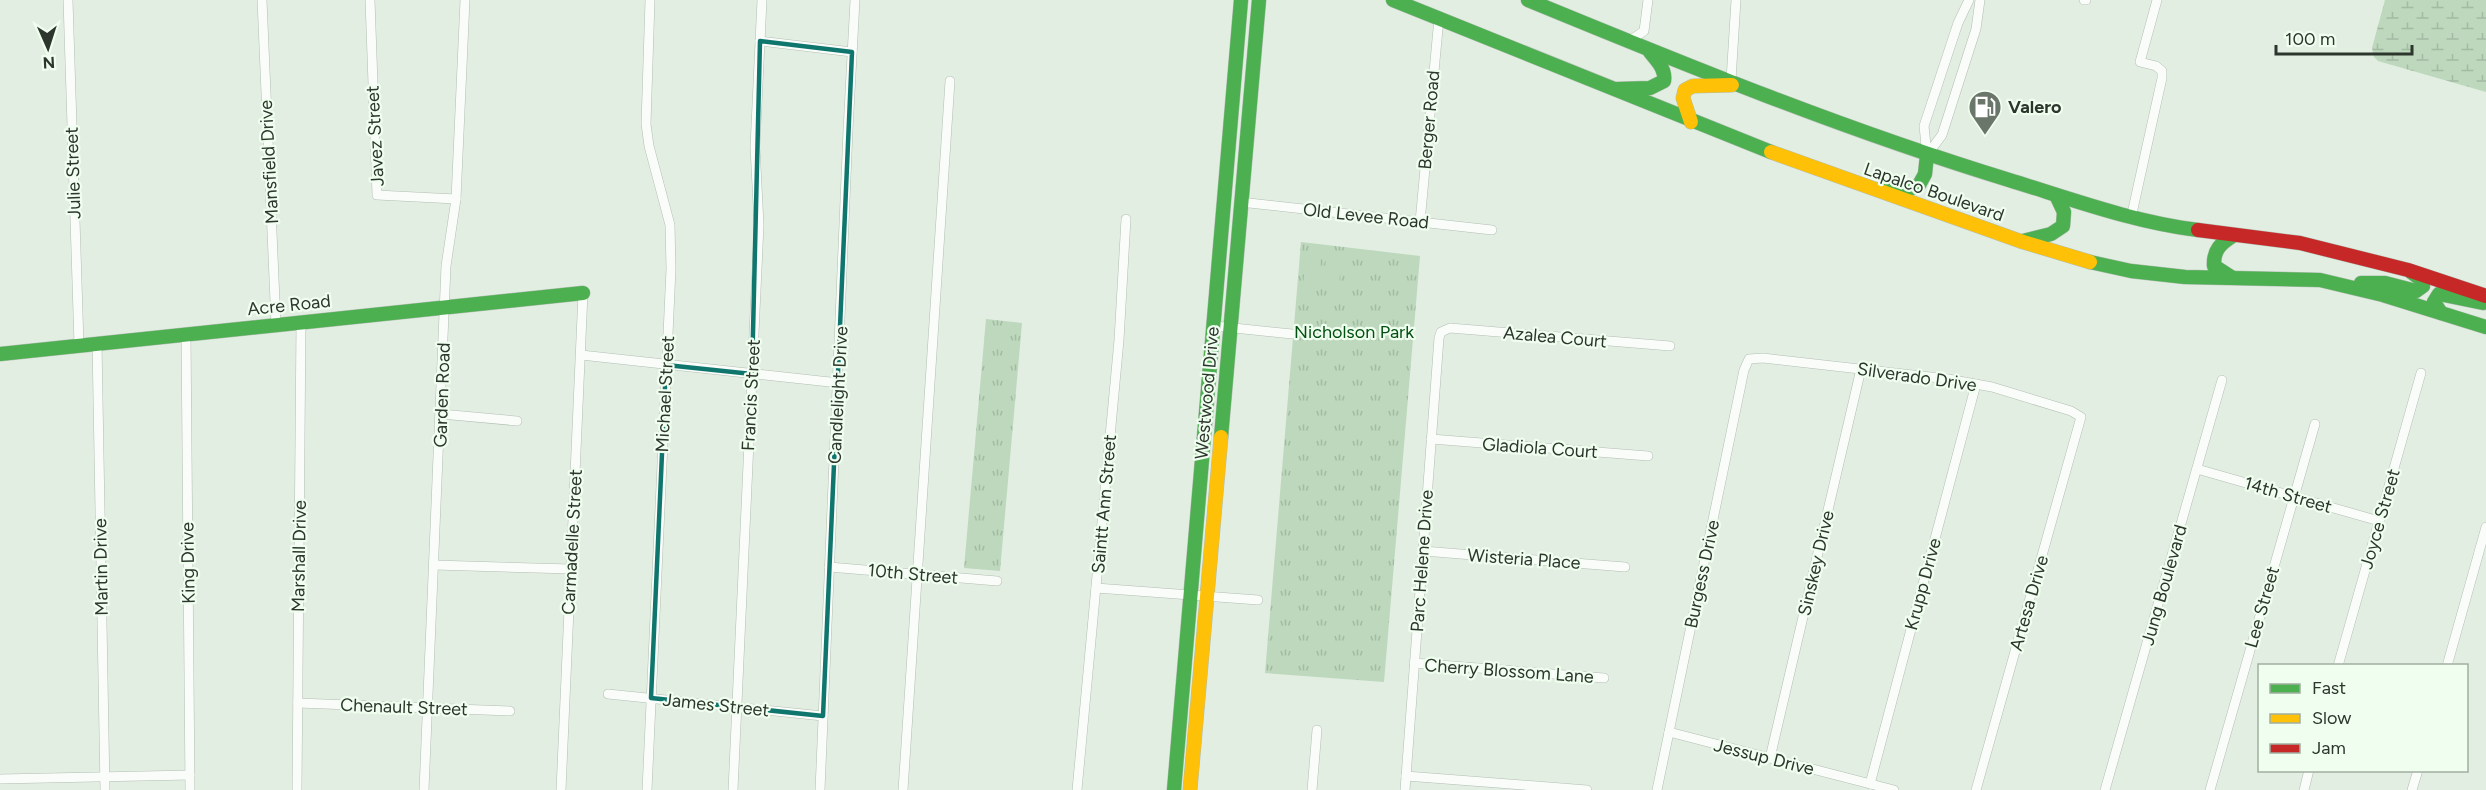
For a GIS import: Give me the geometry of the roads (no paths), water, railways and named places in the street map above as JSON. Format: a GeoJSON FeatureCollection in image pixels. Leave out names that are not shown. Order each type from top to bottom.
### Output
{"type":"FeatureCollection","features":[{"type":"Feature","properties":{"kind":"main road","name":"Westwood Drive"},"geometry":{"type":"LineString","coordinates":[[1174,790],[1241,0]]}},
{"type":"Feature","properties":{"kind":"main road","name":"Westwood Drive"},"geometry":{"type":"LineString","coordinates":[[1190,790],[1259,0]]}},
{"type":"Feature","properties":{"kind":"main road","name":"Lapalco Boulevard"},"geometry":{"type":"LineString","coordinates":[[1393,0],[1691,122],[1857,186],[2106,266],[2166,275],[2320,280],[2343,284],[2486,327]]}},
{"type":"Feature","properties":{"kind":"main road","name":"Lapalco Boulevard"},"geometry":{"type":"LineString","coordinates":[[1528,0],[1647,50],[1927,155],[2056,195],[2131,218],[2300,243],[2408,270],[2486,297]]}},
{"type":"Feature","properties":{"kind":"main road"},"geometry":{"type":"LineString","coordinates":[[1611,89],[1651,88],[1660,85],[1665,79],[1665,72],[1662,64],[1647,50]]}},
{"type":"Feature","properties":{"kind":"main road"},"geometry":{"type":"LineString","coordinates":[[1691,122],[1683,98],[1685,90],[1693,86],[1736,82]]}},
{"type":"Feature","properties":{"kind":"main road"},"geometry":{"type":"LineString","coordinates":[[1824,172],[1906,191],[1923,182],[1927,155]]}},
{"type":"Feature","properties":{"kind":"main road"},"geometry":{"type":"LineString","coordinates":[[2023,241],[2051,234],[2063,226],[2064,212],[2056,195]]}},
{"type":"Feature","properties":{"kind":"main road"},"geometry":{"type":"LineString","coordinates":[[2232,278],[2214,266],[2212,254],[2218,245],[2234,235]]}},
{"type":"Feature","properties":{"kind":"main road"},"geometry":{"type":"LineString","coordinates":[[2343,284],[2385,283],[2420,290],[2423,286],[2422,280],[2408,270]]}},
{"type":"Feature","properties":{"kind":"main road","name":"Acre Road"},"geometry":{"type":"LineString","coordinates":[[0,354],[583,293]]}},
{"type":"Feature","properties":{"kind":"main road"},"geometry":{"type":"LineString","coordinates":[[2441,313],[2434,302],[2439,294],[2474,303],[2486,303]]}},
{"type":"Feature","properties":{"kind":"street","name":"Julie Street"},"geometry":{"type":"LineString","coordinates":[[68,0],[79,345]]}},
{"type":"Feature","properties":{"kind":"street","name":"Mansfield Drive"},"geometry":{"type":"LineString","coordinates":[[262,0],[276,325]]}},
{"type":"Feature","properties":{"kind":"street","name":"Javez Street"},"geometry":{"type":"LineString","coordinates":[[370,0],[376,195],[456,199]]}},
{"type":"Feature","properties":{"kind":"street","name":"Garden Road"},"geometry":{"type":"LineString","coordinates":[[424,790],[446,266],[456,199],[465,0]]}},
{"type":"Feature","properties":{"kind":"street","name":"Michael Street"},"geometry":{"type":"LineString","coordinates":[[647,790],[671,269],[670,225],[649,146],[646,124],[650,0]]}},
{"type":"Feature","properties":{"kind":"street","name":"Francis Street"},"geometry":{"type":"LineString","coordinates":[[733,790],[759,225],[755,147],[762,0]]}},
{"type":"Feature","properties":{"kind":"street","name":"Candlelight Drive"},"geometry":{"type":"LineString","coordinates":[[820,790],[855,0]]}},
{"type":"Feature","properties":{"kind":"street"},"geometry":{"type":"LineString","coordinates":[[1628,42],[1644,31],[1648,0]]}},
{"type":"Feature","properties":{"kind":"street"},"geometry":{"type":"LineString","coordinates":[[1736,82],[1737,0]]}},
{"type":"Feature","properties":{"kind":"street"},"geometry":{"type":"LineString","coordinates":[[1927,155],[1924,126],[1958,22],[1969,0]]}},
{"type":"Feature","properties":{"kind":"street"},"geometry":{"type":"LineString","coordinates":[[1927,155],[1942,135],[1976,29],[1980,0]]}},
{"type":"Feature","properties":{"kind":"street"},"geometry":{"type":"LineString","coordinates":[[2131,218],[2162,78],[2162,71],[2156,66],[2140,62],[2157,0]]}},
{"type":"Feature","properties":{"kind":"street","name":"Berger Road"},"geometry":{"type":"LineString","coordinates":[[1420,222],[1439,18]]}},
{"type":"Feature","properties":{"kind":"street"},"geometry":{"type":"LineString","coordinates":[[760,41],[852,52]]}},
{"type":"Feature","properties":{"kind":"street"},"geometry":{"type":"LineString","coordinates":[[903,790],[950,81]]}},
{"type":"Feature","properties":{"kind":"street","name":"Old Levee Road"},"geometry":{"type":"LineString","coordinates":[[1240,202],[1492,230]]}},
{"type":"Feature","properties":{"kind":"street","name":"Saintt Ann Street"},"geometry":{"type":"LineString","coordinates":[[1077,790],[1119,340],[1126,219]]}},
{"type":"Feature","properties":{"kind":"street","name":"Carmadelle Street"},"geometry":{"type":"LineString","coordinates":[[561,790],[583,293]]}},
{"type":"Feature","properties":{"kind":"street","name":"Marshall Drive"},"geometry":{"type":"LineString","coordinates":[[297,790],[301,322]]}},
{"type":"Feature","properties":{"kind":"street"},"geometry":{"type":"LineString","coordinates":[[1215,326],[1292,334]]}},
{"type":"Feature","properties":{"kind":"street","name":"Azalea Court"},"geometry":{"type":"LineString","coordinates":[[1442,332],[1450,328],[1670,346]]}},
{"type":"Feature","properties":{"kind":"street","name":"Parc Helene Drive"},"geometry":{"type":"LineString","coordinates":[[1405,790],[1439,338],[1442,332]]}},
{"type":"Feature","properties":{"kind":"street","name":"King Drive"},"geometry":{"type":"LineString","coordinates":[[186,335],[190,790]]}},
{"type":"Feature","properties":{"kind":"street","name":"Martin Drive"},"geometry":{"type":"LineString","coordinates":[[97,343],[105,790]]}},
{"type":"Feature","properties":{"kind":"street"},"geometry":{"type":"LineString","coordinates":[[581,356],[839,382]]}},
{"type":"Feature","properties":{"kind":"street","name":"Silverado Drive"},"geometry":{"type":"LineString","coordinates":[[1749,359],[1861,369],[1976,384],[2016,394],[2081,417]]}},
{"type":"Feature","properties":{"kind":"street","name":"Burgess Drive"},"geometry":{"type":"LineString","coordinates":[[1658,790],[1749,359]]}},
{"type":"Feature","properties":{"kind":"street","name":"Sinskey Drive"},"geometry":{"type":"LineString","coordinates":[[1770,758],[1861,369]]}},
{"type":"Feature","properties":{"kind":"street","name":"Joyce Street"},"geometry":{"type":"LineString","coordinates":[[2339,664],[2421,374]]}},
{"type":"Feature","properties":{"kind":"street","name":"Jung Boulevard"},"geometry":{"type":"LineString","coordinates":[[2105,790],[2222,380]]}},
{"type":"Feature","properties":{"kind":"street","name":"Krupp Drive"},"geometry":{"type":"LineString","coordinates":[[1870,784],[1976,384]]}},
{"type":"Feature","properties":{"kind":"street"},"geometry":{"type":"LineString","coordinates":[[441,414],[517,421]]}},
{"type":"Feature","properties":{"kind":"street","name":"Artesa Drive"},"geometry":{"type":"LineString","coordinates":[[1976,790],[2081,417]]}},
{"type":"Feature","properties":{"kind":"street","name":"Lee Street"},"geometry":{"type":"LineString","coordinates":[[2210,790],[2315,424]]}},
{"type":"Feature","properties":{"kind":"street","name":"Gladiola Court"},"geometry":{"type":"LineString","coordinates":[[1431,439],[1648,456]]}},
{"type":"Feature","properties":{"kind":"street","name":"14th Street"},"geometry":{"type":"LineString","coordinates":[[2197,470],[2379,521]]}},
{"type":"Feature","properties":{"kind":"street"},"geometry":{"type":"LineString","coordinates":[[2448,664],[2486,527]]}},
{"type":"Feature","properties":{"kind":"street","name":"Wisteria Place"},"geometry":{"type":"LineString","coordinates":[[1423,551],[1625,567]]}},
{"type":"Feature","properties":{"kind":"street"},"geometry":{"type":"LineString","coordinates":[[434,565],[571,569]]}},
{"type":"Feature","properties":{"kind":"street","name":"10th Street"},"geometry":{"type":"LineString","coordinates":[[829,567],[997,581]]}},
{"type":"Feature","properties":{"kind":"street"},"geometry":{"type":"LineString","coordinates":[[1096,588],[1258,600]]}},
{"type":"Feature","properties":{"kind":"street","name":"Cherry Blossom Lane"},"geometry":{"type":"LineString","coordinates":[[1414,663],[1604,678]]}},
{"type":"Feature","properties":{"kind":"street","name":"James Street"},"geometry":{"type":"LineString","coordinates":[[608,694],[824,716]]}},
{"type":"Feature","properties":{"kind":"street","name":"Chenault Street"},"geometry":{"type":"LineString","coordinates":[[298,703],[510,711]]}},
{"type":"Feature","properties":{"kind":"street"},"geometry":{"type":"LineString","coordinates":[[1312,790],[1317,730]]}},
{"type":"Feature","properties":{"kind":"street","name":"Jessup Drive"},"geometry":{"type":"LineString","coordinates":[[1669,732],[1894,790]]}},
{"type":"Feature","properties":{"kind":"street"},"geometry":{"type":"LineString","coordinates":[[2304,790],[2309,772]]}},
{"type":"Feature","properties":{"kind":"street"},"geometry":{"type":"LineString","coordinates":[[2412,790],[2418,772]]}},
{"type":"Feature","properties":{"kind":"street"},"geometry":{"type":"LineString","coordinates":[[0,779],[190,775]]}},
{"type":"Feature","properties":{"kind":"street"},"geometry":{"type":"LineString","coordinates":[[1406,776],[1587,790]]}},
{"type":"Feature","properties":{"kind":"place","name":"Valero"},"geometry":{"type":"Point","coordinates":[1985,136]}},
{"type":"Feature","properties":{"kind":"park label","name":"Nicholson Park"},"geometry":{"type":"Point","coordinates":[1354,332]}}]}
